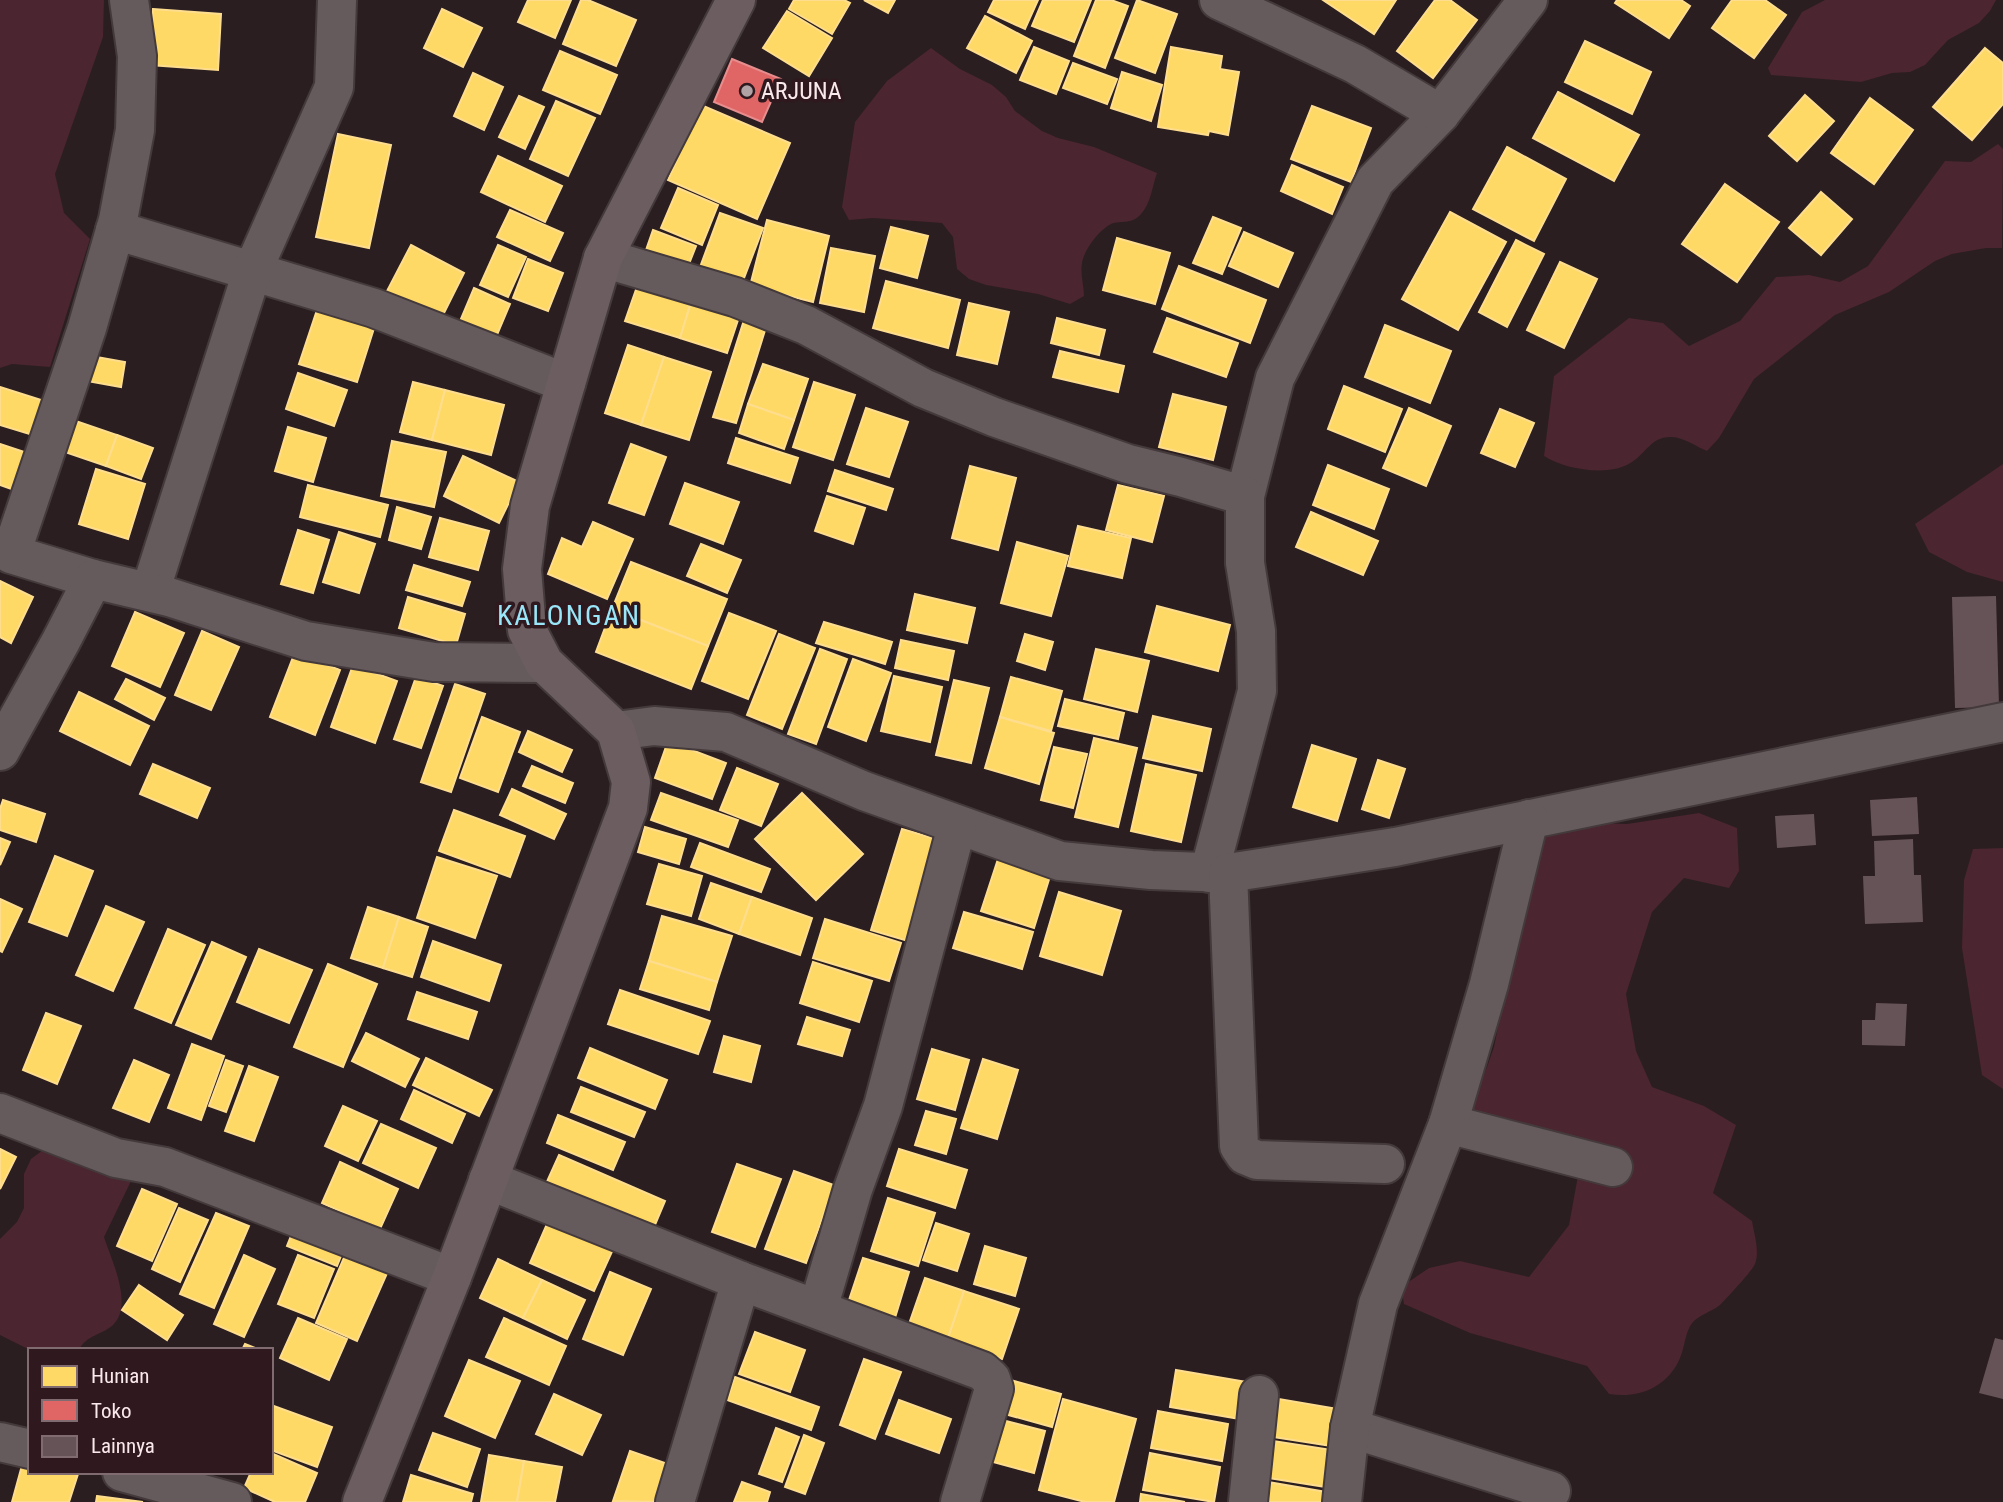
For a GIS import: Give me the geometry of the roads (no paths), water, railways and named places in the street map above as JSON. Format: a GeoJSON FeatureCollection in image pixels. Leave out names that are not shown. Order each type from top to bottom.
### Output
{"type":"FeatureCollection","features":[{"type":"Feature","properties":{"kind":"main road"},"geometry":{"type":"LineString","coordinates":[[362,1502],[452,1277],[628,808],[631,782],[617,731],[544,663],[527,630],[522,569],[530,506],[603,258],[736,0]]}},
{"type":"Feature","properties":{"kind":"street"},"geometry":{"type":"LineString","coordinates":[[129,0],[137,56],[135,130],[115,230],[87,328],[5,553],[93,579],[150,592],[306,641],[435,662],[544,663]]}},
{"type":"Feature","properties":{"kind":"street"},"geometry":{"type":"LineString","coordinates":[[150,592],[252,272],[334,86],[338,0]]}},
{"type":"Feature","properties":{"kind":"street"},"geometry":{"type":"LineString","coordinates":[[1219,0],[1355,64],[1440,114]]}},
{"type":"Feature","properties":{"kind":"street"},"geometry":{"type":"LineString","coordinates":[[1385,1164],[1257,1160],[1245,1155],[1239,1146],[1218,873],[1257,691],[1256,631],[1245,563],[1245,496],[1275,378],[1375,181],[1440,114],[1528,0]]}},
{"type":"Feature","properties":{"kind":"street"},"geometry":{"type":"LineString","coordinates":[[115,230],[374,308],[566,383]]}},
{"type":"Feature","properties":{"kind":"street"},"geometry":{"type":"LineString","coordinates":[[603,258],[735,298],[806,326],[923,388],[994,417],[1128,464],[1245,496]]}},
{"type":"Feature","properties":{"kind":"street"},"geometry":{"type":"LineString","coordinates":[[0,751],[93,579]]}},
{"type":"Feature","properties":{"kind":"street"},"geometry":{"type":"LineString","coordinates":[[617,731],[654,726],[726,732],[863,792],[1060,861],[1218,873],[1395,847],[2003,722]]}},
{"type":"Feature","properties":{"kind":"street"},"geometry":{"type":"LineString","coordinates":[[1342,1502],[1350,1428],[1378,1304],[1448,1124],[1489,984],[1529,819]]}},
{"type":"Feature","properties":{"kind":"street"},"geometry":{"type":"LineString","coordinates":[[818,1309],[853,1189],[883,1106],[957,825]]}},
{"type":"Feature","properties":{"kind":"street"},"geometry":{"type":"LineString","coordinates":[[0,1113],[116,1158],[165,1167],[452,1277]]}},
{"type":"Feature","properties":{"kind":"street"},"geometry":{"type":"LineString","coordinates":[[1448,1124],[1613,1167]]}},
{"type":"Feature","properties":{"kind":"street"},"geometry":{"type":"LineString","coordinates":[[488,1180],[741,1281],[982,1371],[991,1379],[994,1389],[960,1502]]}},
{"type":"Feature","properties":{"kind":"street"},"geometry":{"type":"LineString","coordinates":[[675,1502],[741,1281]]}},
{"type":"Feature","properties":{"kind":"street"},"geometry":{"type":"LineString","coordinates":[[1248,1502],[1259,1395]]}},
{"type":"Feature","properties":{"kind":"street"},"geometry":{"type":"LineString","coordinates":[[1350,1428],[1551,1491]]}},
{"type":"Feature","properties":{"kind":"street"},"geometry":{"type":"LineString","coordinates":[[0,1442],[28,1449]]}},
{"type":"Feature","properties":{"kind":"street"},"geometry":{"type":"LineString","coordinates":[[128,1474],[232,1502]]}},
{"type":"Feature","properties":{"kind":"place","name":"ARJUNA"},"geometry":{"type":"Point","coordinates":[747,91]}},
{"type":"Feature","properties":{"kind":"district","name":"KALONGAN"},"geometry":{"type":"Point","coordinates":[569,615]}}]}
